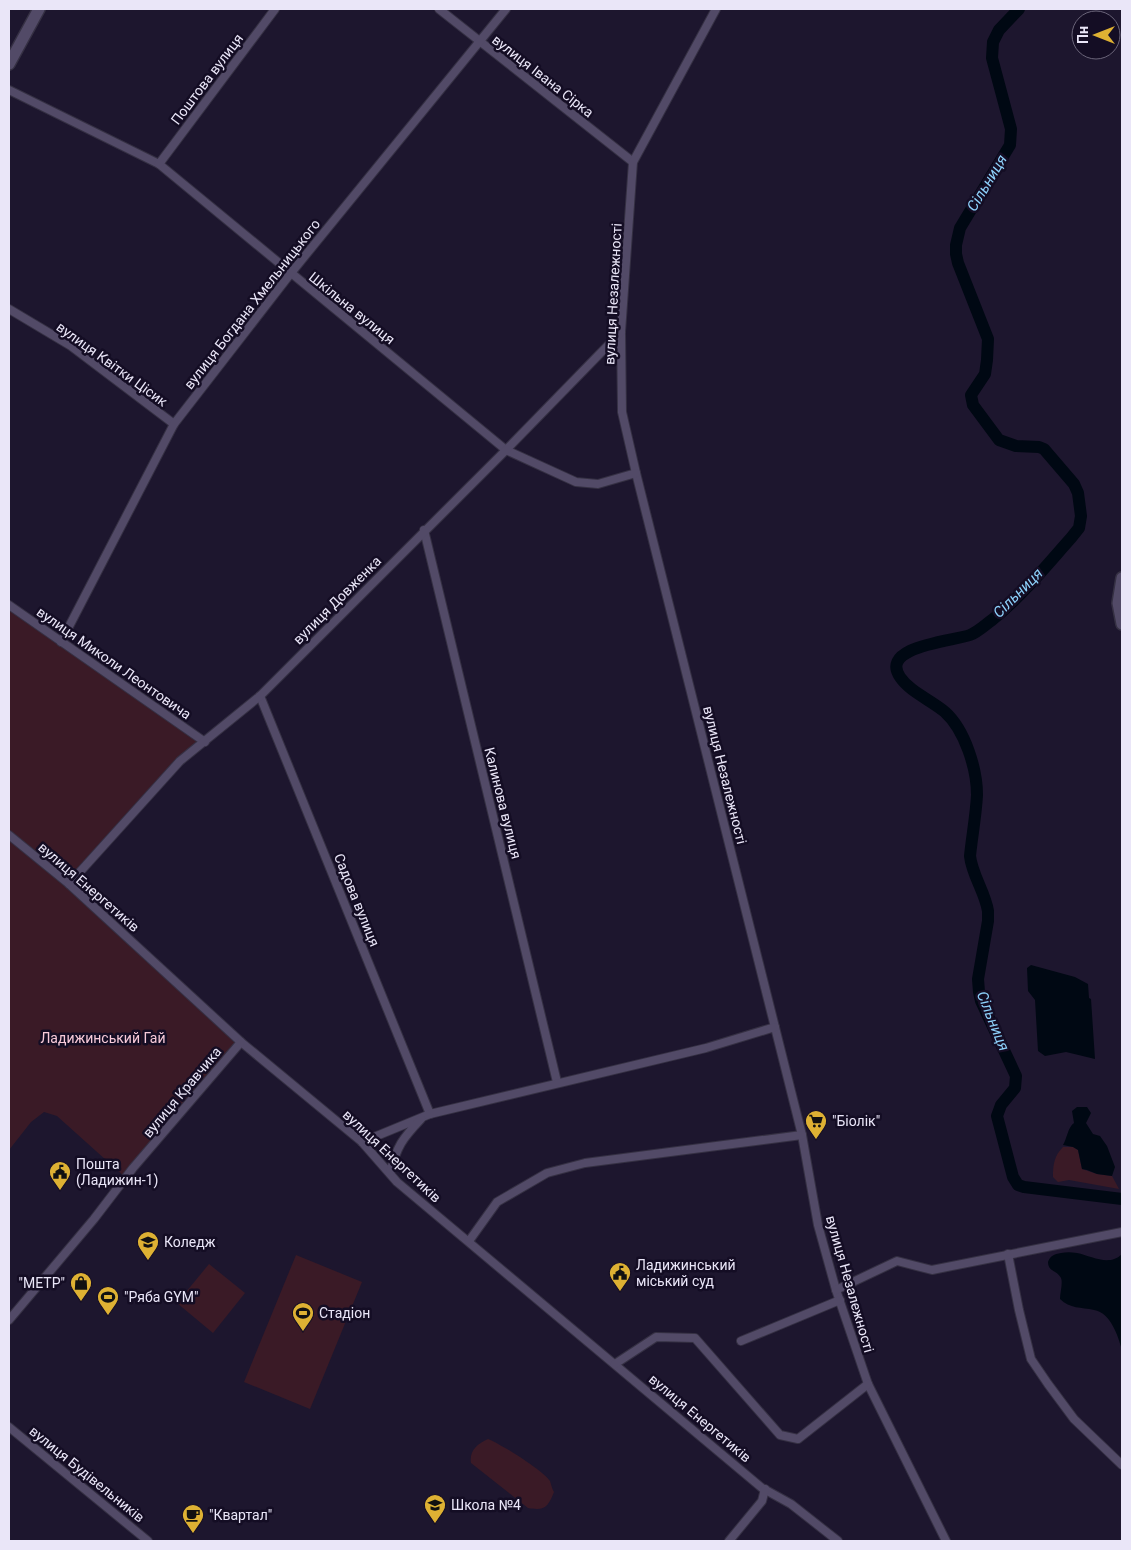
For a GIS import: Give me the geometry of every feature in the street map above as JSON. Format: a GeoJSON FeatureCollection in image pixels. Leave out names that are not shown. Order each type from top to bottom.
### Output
{"type":"FeatureCollection","features":[{"type":"Feature","properties":{"kind":"street"},"geometry":{"type":"LineString","coordinates":[[9,64],[39,9]]}},
{"type":"Feature","properties":{"kind":"street","name":"Поштова вулиця"},"geometry":{"type":"LineString","coordinates":[[159,164],[275,9]]}},
{"type":"Feature","properties":{"kind":"street","name":"вулиця Івана Сірка"},"geometry":{"type":"LineString","coordinates":[[439,9],[632,162]]}},
{"type":"Feature","properties":{"kind":"street","name":"вулиця Богдана Хмельницького"},"geometry":{"type":"LineString","coordinates":[[61,642],[174,424],[290,273],[506,9]]}},
{"type":"Feature","properties":{"kind":"street","name":"вулиця Незалежності"},"geometry":{"type":"LineString","coordinates":[[716,9],[632,162],[620,332],[622,412],[802,1135],[818,1225],[836,1290],[868,1384],[946,1541]]}},
{"type":"Feature","properties":{"kind":"street","name":"Шкільна вулиця"},"geometry":{"type":"LineString","coordinates":[[9,90],[159,164],[506,450],[576,482],[598,484],[636,473]]}},
{"type":"Feature","properties":{"kind":"street","name":"вулиця Квітки Цісик"},"geometry":{"type":"LineString","coordinates":[[9,309],[71,346],[174,424]]}},
{"type":"Feature","properties":{"kind":"street","name":"вулиця Довженка"},"geometry":{"type":"LineString","coordinates":[[69,884],[180,762],[260,696],[506,450],[620,332]]}},
{"type":"Feature","properties":{"kind":"street","name":"Калинова вулиця"},"geometry":{"type":"LineString","coordinates":[[424,530],[557,1082]]}},
{"type":"Feature","properties":{"kind":"street"},"geometry":{"type":"LineString","coordinates":[[1122,578],[1118,603],[1122,624]]}},
{"type":"Feature","properties":{"kind":"street","name":"вулиця Миколи Леонтовича"},"geometry":{"type":"LineString","coordinates":[[9,605],[204,742]]}},
{"type":"Feature","properties":{"kind":"street","name":"Садова вулиця"},"geometry":{"type":"LineString","coordinates":[[260,696],[427,1116]]}},
{"type":"Feature","properties":{"kind":"street","name":"вулиця Енергетиків"},"geometry":{"type":"LineString","coordinates":[[9,835],[69,884],[241,1042],[362,1142],[397,1182],[765,1489],[791,1504],[838,1541]]}},
{"type":"Feature","properties":{"kind":"street"},"geometry":{"type":"LineString","coordinates":[[362,1142],[427,1116],[557,1082],[706,1048],[775,1027]]}},
{"type":"Feature","properties":{"kind":"street","name":"вулиця Кравчика"},"geometry":{"type":"LineString","coordinates":[[9,1320],[94,1219],[133,1168],[241,1042]]}},
{"type":"Feature","properties":{"kind":"street"},"geometry":{"type":"LineString","coordinates":[[390,1173],[394,1156],[403,1137],[427,1116]]}},
{"type":"Feature","properties":{"kind":"street"},"geometry":{"type":"LineString","coordinates":[[469,1241],[497,1202],[547,1173],[585,1163],[802,1135]]}},
{"type":"Feature","properties":{"kind":"street"},"geometry":{"type":"LineString","coordinates":[[836,1290],[898,1261],[932,1270],[1122,1232]]}},
{"type":"Feature","properties":{"kind":"street"},"geometry":{"type":"LineString","coordinates":[[1008,1254],[1031,1359],[1074,1419],[1122,1465]]}},
{"type":"Feature","properties":{"kind":"street"},"geometry":{"type":"LineString","coordinates":[[742,1341],[840,1300]]}},
{"type":"Feature","properties":{"kind":"street"},"geometry":{"type":"LineString","coordinates":[[616,1364],[656,1336],[695,1338],[780,1436],[798,1439],[868,1384]]}},
{"type":"Feature","properties":{"kind":"street","name":"вулиця Будівельників"},"geometry":{"type":"LineString","coordinates":[[9,1427],[148,1541]]}},
{"type":"Feature","properties":{"kind":"street"},"geometry":{"type":"LineString","coordinates":[[729,1541],[762,1501],[765,1489]]}},
{"type":"Feature","properties":{"kind":"green space","name":"Ладижинський Гай"},"geometry":{"type":"Polygon","coordinates":[[[9,605],[205,742],[182,761],[69,884],[241,1042],[126,1178],[57,1116],[44,1112],[31,1122],[9,1150],[9,605]]]}},
{"type":"Feature","properties":{"kind":"green space"},"geometry":{"type":"Polygon","coordinates":[[[1063,1147],[1073,1147],[1078,1150],[1082,1169],[1112,1176],[1119,1189],[1069,1180],[1058,1182],[1053,1177],[1054,1165],[1056,1157],[1063,1147]]]}},
{"type":"Feature","properties":{"kind":"green space","name":"Стадіон"},"geometry":{"type":"Polygon","coordinates":[[[296,1255],[362,1282],[310,1409],[244,1382],[296,1255]]]}},
{"type":"Feature","properties":{"kind":"green space"},"geometry":{"type":"Polygon","coordinates":[[[209,1264],[245,1293],[213,1333],[177,1303],[209,1264]]]}},
{"type":"Feature","properties":{"kind":"green space"},"geometry":{"type":"Polygon","coordinates":[[[488,1439],[521,1458],[546,1476],[554,1492],[545,1507],[538,1509],[528,1508],[471,1463],[471,1455],[475,1448],[488,1439]]]}},
{"type":"Feature","properties":{"kind":"shaded area"},"geometry":{"type":"Polygon","coordinates":[[[1031,965],[1075,977],[1088,984],[1089,998],[1091,999],[1095,1059],[1066,1052],[1045,1056],[1038,1051],[1035,1000],[1028,991],[1027,968],[1031,965]]]}},
{"type":"Feature","properties":{"kind":"shaded area"},"geometry":{"type":"Polygon","coordinates":[[[1077,1107],[1087,1107],[1091,1113],[1086,1123],[1093,1134],[1100,1136],[1107,1146],[1115,1167],[1112,1176],[1082,1169],[1078,1150],[1063,1145],[1074,1123],[1072,1111],[1077,1107]]]}},
{"type":"Feature","properties":{"kind":"shaded area"},"geometry":{"type":"Polygon","coordinates":[[[1069,1252],[1106,1260],[1112,1260],[1122,1254],[1122,1350],[1113,1326],[1105,1316],[1094,1310],[1072,1306],[1060,1299],[1061,1278],[1049,1268],[1048,1262],[1056,1254],[1069,1252]]]}},
{"type":"Feature","properties":{"kind":"waterway","name":"Сільниця"},"geometry":{"type":"LineString","coordinates":[[1019,9],[999,30],[993,42],[992,58],[1011,129],[1010,145],[960,228],[956,245],[958,263],[988,339],[985,374],[971,395],[973,405],[999,440],[1016,446],[1044,449],[1074,484],[1078,493],[1081,516],[1079,528],[1023,591],[1003,611],[976,632],[909,652],[900,658],[896,667],[904,682],[915,692],[945,712],[952,720],[969,750],[975,774],[977,795],[970,856],[973,870],[988,911],[978,979],[979,992],[981,1001],[1016,1076],[1015,1088],[1001,1105],[997,1116],[1013,1177],[1018,1185],[1024,1187],[1122,1199]]}},
{"type":"Feature","properties":{"kind":"place","name":"\"Біолік\""},"geometry":{"type":"Point","coordinates":[816,1140]}},
{"type":"Feature","properties":{"kind":"place","name":"Пошта (Ладижин-1)"},"geometry":{"type":"Point","coordinates":[60,1191]}},
{"type":"Feature","properties":{"kind":"place","name":"Коледж"},"geometry":{"type":"Point","coordinates":[148,1261]}},
{"type":"Feature","properties":{"kind":"place","name":"Ладижинський міський суд"},"geometry":{"type":"Point","coordinates":[620,1292]}},
{"type":"Feature","properties":{"kind":"place","name":"\"МЕТР\""},"geometry":{"type":"Point","coordinates":[81,1302]}},
{"type":"Feature","properties":{"kind":"place","name":"\"Ряба GYM\""},"geometry":{"type":"Point","coordinates":[108,1316]}},
{"type":"Feature","properties":{"kind":"place","name":"Стадіон"},"geometry":{"type":"Point","coordinates":[303,1332]}},
{"type":"Feature","properties":{"kind":"place","name":"Школа №4"},"geometry":{"type":"Point","coordinates":[435,1524]}},
{"type":"Feature","properties":{"kind":"place","name":"\"Квартал\""},"geometry":{"type":"Point","coordinates":[193,1534]}}]}
